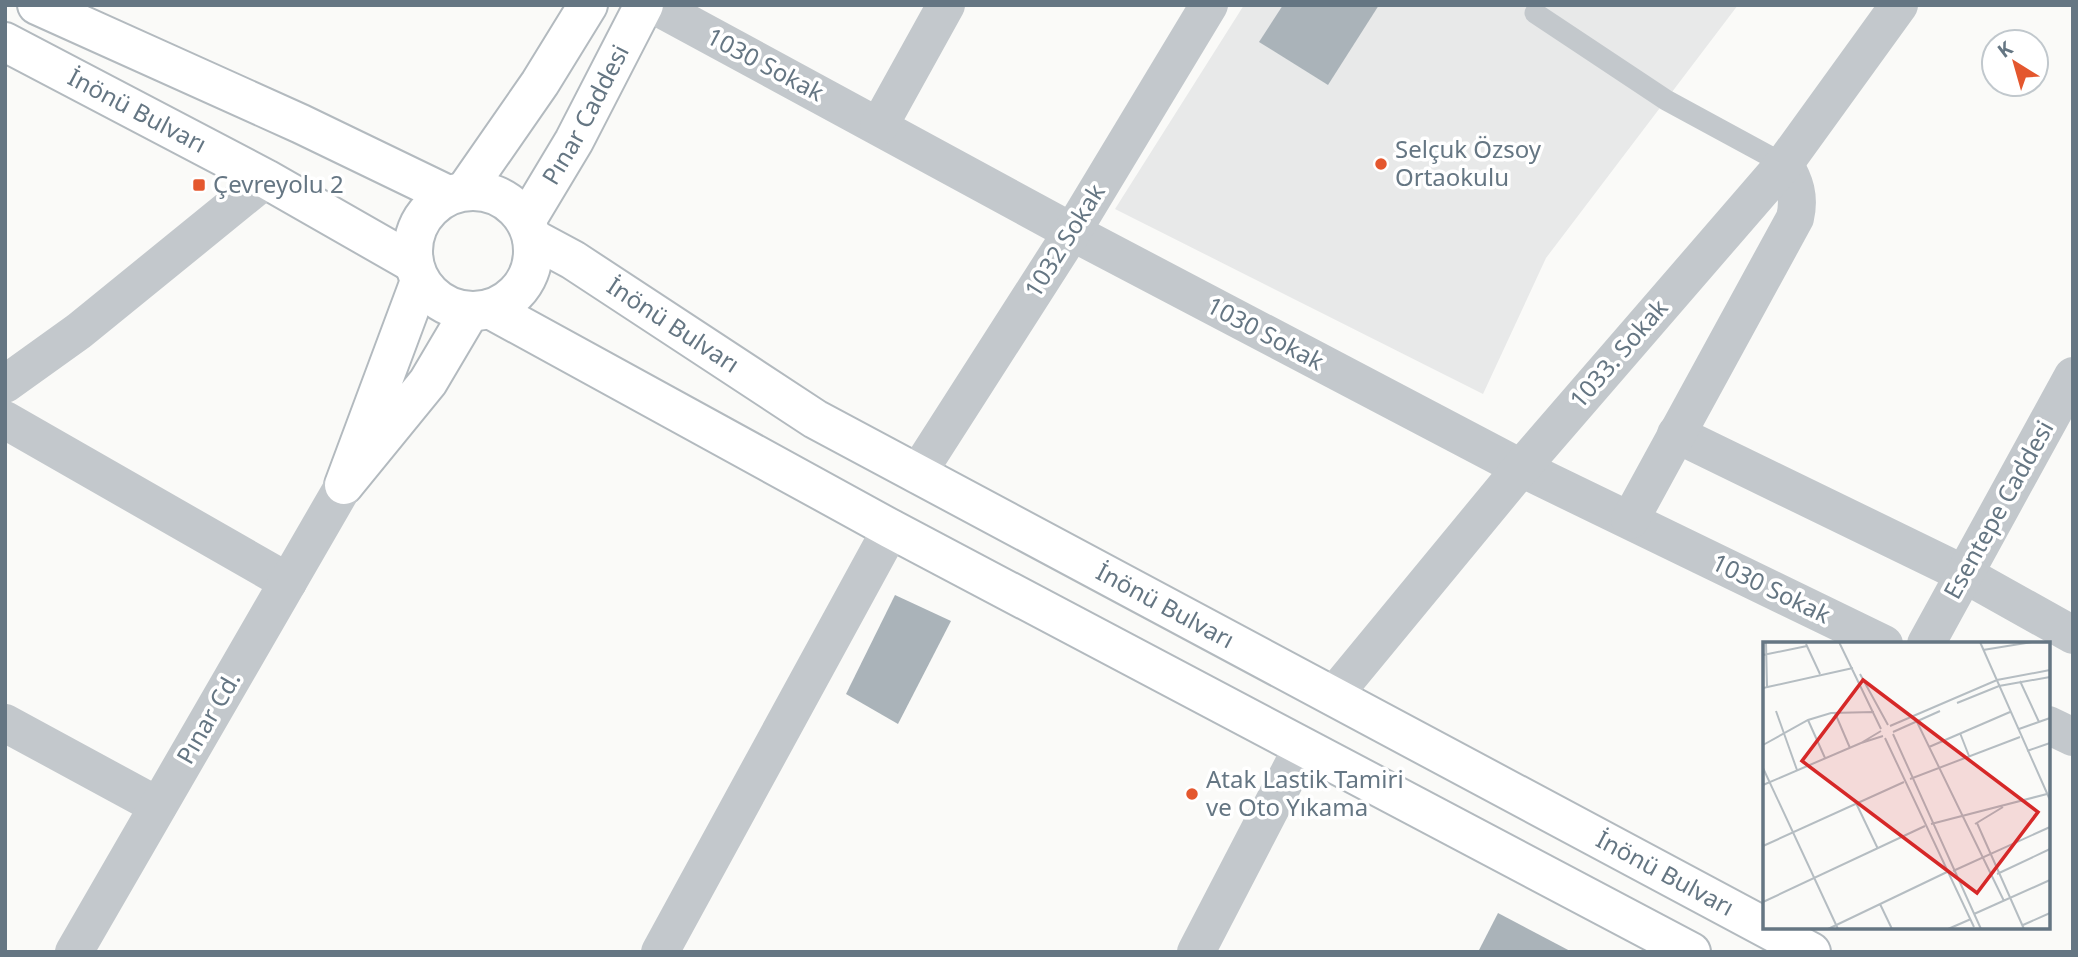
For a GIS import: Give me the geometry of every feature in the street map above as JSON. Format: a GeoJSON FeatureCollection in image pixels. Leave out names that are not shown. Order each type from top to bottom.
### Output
{"type":"FeatureCollection","features":[{"type":"Feature","properties":{"kind":"main road","name":"İnönü Bulvarı"},"geometry":{"type":"LineString","coordinates":[[37,5],[457,193]]}},
{"type":"Feature","properties":{"kind":"main road"},"geometry":{"type":"LineString","coordinates":[[457,193],[540,83],[588,5]]}},
{"type":"Feature","properties":{"kind":"main road","name":"Pınar Caddesi"},"geometry":{"type":"LineString","coordinates":[[529,229],[644,5]]}},
{"type":"Feature","properties":{"kind":"main road","name":"İnönü Bulvarı"},"geometry":{"type":"LineString","coordinates":[[5,43],[266,179],[416,272]]}},
{"type":"Feature","properties":{"kind":"main road"},"geometry":{"type":"LineString","coordinates":[[483,191],[500,196],[514,207],[529,229],[529,273],[520,289],[506,301],[480,310],[428,382],[344,485],[416,272],[413,242],[419,223],[431,206],[457,193],[483,191]]}},
{"type":"Feature","properties":{"kind":"main road","name":"İnönü Bulvarı"},"geometry":{"type":"LineString","coordinates":[[529,229],[815,419],[1333,696],[1766,937],[1811,952]]}},
{"type":"Feature","properties":{"kind":"main road"},"geometry":{"type":"LineString","coordinates":[[416,272],[433,297],[450,307],[480,310],[1692,952]]}},
{"type":"Feature","properties":{"kind":"main road"},"geometry":{"type":"LineString","coordinates":[[1303,748],[1333,696]]}},
{"type":"Feature","properties":{"kind":"street","name":"1030 Sokak"},"geometry":{"type":"LineString","coordinates":[[654,5],[1072,232],[1521,468],[1880,642]]}},
{"type":"Feature","properties":{"kind":"street"},"geometry":{"type":"LineString","coordinates":[[879,126],[946,5]]}},
{"type":"Feature","properties":{"kind":"street","name":"1032 Sokak"},"geometry":{"type":"LineString","coordinates":[[917,474],[1072,232],[1209,5]]}},
{"type":"Feature","properties":{"kind":"street","name":"1033. Sokak"},"geometry":{"type":"LineString","coordinates":[[1333,696],[1521,468],[1784,164],[1899,5]]}},
{"type":"Feature","properties":{"kind":"street"},"geometry":{"type":"LineString","coordinates":[[1630,520],[1796,218],[1797,195],[1793,178],[1784,164]]}},
{"type":"Feature","properties":{"kind":"street"},"geometry":{"type":"LineString","coordinates":[[5,384],[79,331],[266,179]]}},
{"type":"Feature","properties":{"kind":"street","name":"Esentepe Caddesi"},"geometry":{"type":"LineString","coordinates":[[1927,642],[2073,376]]}},
{"type":"Feature","properties":{"kind":"street"},"geometry":{"type":"LineString","coordinates":[[5,420],[288,582]]}},
{"type":"Feature","properties":{"kind":"street"},"geometry":{"type":"LineString","coordinates":[[1676,434],[1964,575],[2073,635]]}},
{"type":"Feature","properties":{"kind":"street","name":"Pınar Cd."},"geometry":{"type":"LineString","coordinates":[[74,952],[344,485]]}},
{"type":"Feature","properties":{"kind":"street"},"geometry":{"type":"LineString","coordinates":[[660,952],[891,529]]}},
{"type":"Feature","properties":{"kind":"street"},"geometry":{"type":"LineString","coordinates":[[5,723],[158,806]]}},
{"type":"Feature","properties":{"kind":"street"},"geometry":{"type":"LineString","coordinates":[[2050,725],[2073,737]]}},
{"type":"Feature","properties":{"kind":"street"},"geometry":{"type":"LineString","coordinates":[[1196,952],[1303,748]]}},
{"type":"Feature","properties":{"kind":"lane"},"geometry":{"type":"LineString","coordinates":[[1535,13],[1666,100],[1784,164]]}},
{"type":"Feature","properties":{"kind":"shaded area","name":"Selçuk Özsoy Ortaokulu"},"geometry":{"type":"Polygon","coordinates":[[[1244,5],[1738,5],[1546,258],[1483,394],[1115,209],[1244,5]]]}},
{"type":"Feature","properties":{"kind":"building"},"geometry":{"type":"Polygon","coordinates":[[[1283,5],[1379,5],[1328,85],[1259,42],[1283,5]]]}},
{"type":"Feature","properties":{"kind":"building"},"geometry":{"type":"Polygon","coordinates":[[[895,595],[951,621],[898,724],[846,694],[895,595]]]}},
{"type":"Feature","properties":{"kind":"building"},"geometry":{"type":"Polygon","coordinates":[[[1498,913],[1572,952],[1478,952],[1498,913]]]}},
{"type":"Feature","properties":{"kind":"place","name":"Selçuk Özsoy Ortaokulu"},"geometry":{"type":"Point","coordinates":[1381,164]}},
{"type":"Feature","properties":{"kind":"place","name":"Çevreyolu 2"},"geometry":{"type":"Point","coordinates":[199,185]}},
{"type":"Feature","properties":{"kind":"place","name":"Atak Lastik Tamiri ve Oto Yıkama"},"geometry":{"type":"Point","coordinates":[1192,794]}}]}
